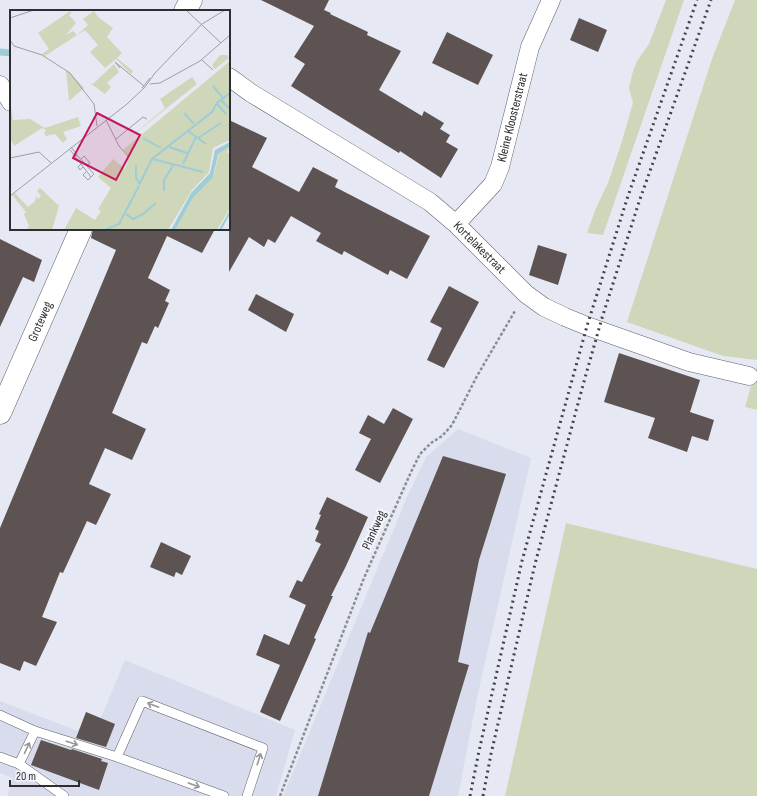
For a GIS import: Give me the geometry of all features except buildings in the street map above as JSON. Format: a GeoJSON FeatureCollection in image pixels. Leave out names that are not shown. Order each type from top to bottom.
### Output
{"type":"FeatureCollection","features":[{"type":"Feature","properties":{"kind":"main road"},"geometry":{"type":"LineString","coordinates":[[186,10],[191,0]]}},
{"type":"Feature","properties":{"kind":"main road","name":"Groteweg"},"geometry":{"type":"LineString","coordinates":[[0,413],[81,230]]}},
{"type":"Feature","properties":{"kind":"street","name":"Kleine Kloosterstraat"},"geometry":{"type":"LineString","coordinates":[[456,224],[493,184],[500,167],[530,47],[550,0]]}},
{"type":"Feature","properties":{"kind":"street","name":"Kortelakestraat"},"geometry":{"type":"LineString","coordinates":[[230,78],[251,93],[430,202],[456,224],[526,294],[544,307],[587,326],[689,362],[749,376]]}},
{"type":"Feature","properties":{"kind":"street"},"geometry":{"type":"LineString","coordinates":[[0,85],[10,100]]}},
{"type":"Feature","properties":{"kind":"lane"},"geometry":{"type":"LineString","coordinates":[[117,757],[142,701],[263,748],[247,796]]}},
{"type":"Feature","properties":{"kind":"lane"},"geometry":{"type":"LineString","coordinates":[[0,715],[35,731],[117,757],[224,796]]}},
{"type":"Feature","properties":{"kind":"lane"},"geometry":{"type":"LineString","coordinates":[[19,764],[35,731]]}},
{"type":"Feature","properties":{"kind":"lane"},"geometry":{"type":"LineString","coordinates":[[0,757],[19,764],[64,796]]}},
{"type":"Feature","properties":{"kind":"path","name":"Plankweg"},"geometry":{"type":"LineString","coordinates":[[280,796],[364,578],[410,472],[420,454],[442,436],[452,425],[477,376],[526,294]]}},
{"type":"Feature","properties":{"kind":"shaded area"},"geometry":{"type":"Polygon","coordinates":[[[458,429],[531,458],[477,698],[458,796],[283,796],[407,497],[426,457],[458,429]]]}},
{"type":"Feature","properties":{"kind":"shaded area"},"geometry":{"type":"Polygon","coordinates":[[[125,660],[295,730],[276,796],[7,796],[13,778],[0,773],[0,701],[93,737],[125,660]]]}},
{"type":"Feature","properties":{"kind":"green space"},"geometry":{"type":"Polygon","coordinates":[[[666,0],[684,0],[603,235],[587,233],[596,208],[608,183],[633,103],[629,88],[633,71],[637,61],[649,44],[666,0]]]}},
{"type":"Feature","properties":{"kind":"green space"},"geometry":{"type":"Polygon","coordinates":[[[735,0],[757,0],[757,360],[723,356],[627,322],[712,59],[735,0]]]}},
{"type":"Feature","properties":{"kind":"green space"},"geometry":{"type":"Polygon","coordinates":[[[757,365],[757,410],[745,407],[757,365]]]}},
{"type":"Feature","properties":{"kind":"green space"},"geometry":{"type":"Polygon","coordinates":[[[566,523],[757,569],[757,796],[505,796],[566,523]]]}},
{"type":"Feature","properties":{"kind":"waterway"},"geometry":{"type":"LineString","coordinates":[[0,52],[10,53]]}},
{"type":"Feature","properties":{"kind":"railway"},"geometry":{"type":"LineString","coordinates":[[470,796],[522,561],[587,326],[628,196],[697,0]]}},
{"type":"Feature","properties":{"kind":"railway"},"geometry":{"type":"LineString","coordinates":[[483,796],[491,754],[535,564],[602,318],[640,199],[711,0]]}}]}
